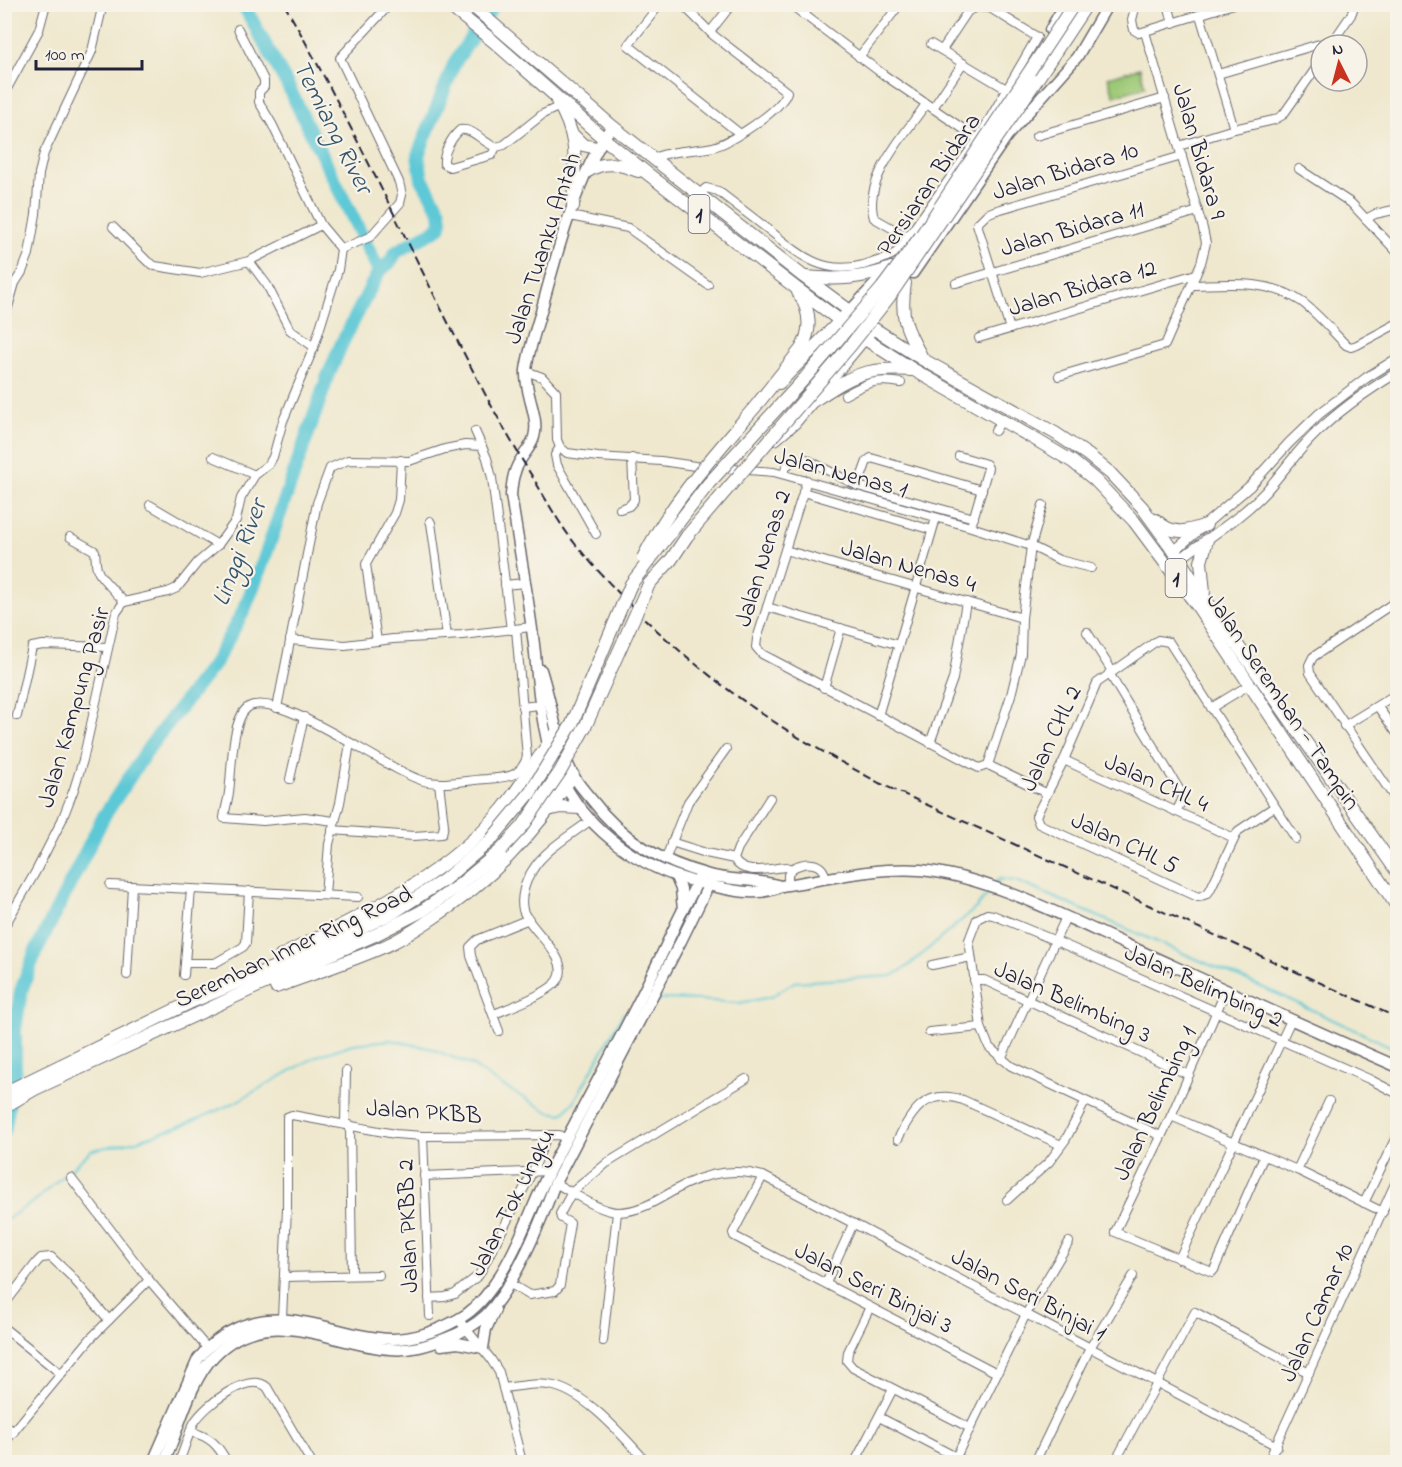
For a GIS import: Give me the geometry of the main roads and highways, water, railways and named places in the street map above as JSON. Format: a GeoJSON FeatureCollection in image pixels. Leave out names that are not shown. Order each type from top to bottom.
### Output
{"type":"FeatureCollection","features":[{"type":"Feature","properties":{"kind":"main road","name":"1"},"geometry":{"type":"LineString","coordinates":[[470,4],[652,159],[873,328]]}},
{"type":"Feature","properties":{"kind":"main road","name":"Persiaran Bidara"},"geometry":{"type":"LineString","coordinates":[[850,311],[891,268],[1026,69],[1065,4]]}},
{"type":"Feature","properties":{"kind":"main road","name":"Persiaran Bidara"},"geometry":{"type":"LineString","coordinates":[[810,382],[920,237],[1074,4]]}},
{"type":"Feature","properties":{"kind":"main road","name":"Persiaran Bidara"},"geometry":{"type":"LineString","coordinates":[[810,382],[851,345],[889,297],[1087,4]]}},
{"type":"Feature","properties":{"kind":"main road","name":"Persiaran Bidara"},"geometry":{"type":"LineString","coordinates":[[873,328],[1008,136],[1077,57],[1107,4]]}},
{"type":"Feature","properties":{"kind":"main road","name":"Jalan Tuanku Antah"},"geometry":{"type":"LineString","coordinates":[[449,6],[493,40],[551,92],[600,143],[648,174],[865,339]]}},
{"type":"Feature","properties":{"kind":"main road"},"geometry":{"type":"LineString","coordinates":[[551,92],[573,135],[575,151],[571,212]]}},
{"type":"Feature","properties":{"kind":"main road","name":"Jalan Tuanku Antah"},"geometry":{"type":"LineString","coordinates":[[612,126],[600,143],[571,212],[547,288],[526,371],[525,384],[534,419],[534,437],[514,472],[511,495],[535,652],[539,705],[554,766],[580,808],[618,846],[676,877],[700,877]]}},
{"type":"Feature","properties":{"kind":"main road"},"geometry":{"type":"LineString","coordinates":[[573,135],[583,145],[600,143]]}},
{"type":"Feature","properties":{"kind":"main road"},"geometry":{"type":"LineString","coordinates":[[588,171],[605,163],[625,166],[648,174]]}},
{"type":"Feature","properties":{"kind":"main road"},"geometry":{"type":"LineString","coordinates":[[804,277],[850,279],[870,276],[891,268]]}},
{"type":"Feature","properties":{"kind":"main road"},"geometry":{"type":"LineString","coordinates":[[905,284],[902,315],[922,358]]}},
{"type":"Feature","properties":{"kind":"main road"},"geometry":{"type":"LineString","coordinates":[[631,584],[650,546],[674,507],[695,478],[801,349],[810,329],[807,309],[796,288]]}},
{"type":"Feature","properties":{"kind":"main road"},"geometry":{"type":"LineString","coordinates":[[865,295],[866,304],[870,307],[883,308],[890,305]]}},
{"type":"Feature","properties":{"kind":"main road"},"geometry":{"type":"LineString","coordinates":[[754,407],[812,352],[850,311]]}},
{"type":"Feature","properties":{"kind":"main road"},"geometry":{"type":"LineString","coordinates":[[760,450],[794,423],[873,328]]}},
{"type":"Feature","properties":{"kind":"main road","name":"Jalan Seremban - Tampin"},"geometry":{"type":"LineString","coordinates":[[873,328],[1055,433],[1110,473],[1142,507],[1177,555],[1205,599],[1398,873]]}},
{"type":"Feature","properties":{"kind":"main road","name":"Jalan Seremban - Tampin"},"geometry":{"type":"LineString","coordinates":[[865,339],[999,426],[1072,462],[1111,496],[1151,542],[1198,607],[1398,908]]}},
{"type":"Feature","properties":{"kind":"main road"},"geometry":{"type":"LineString","coordinates":[[812,352],[825,349],[832,351],[837,356],[840,368]]}},
{"type":"Feature","properties":{"kind":"main road"},"geometry":{"type":"LineString","coordinates":[[813,401],[855,376],[869,371],[914,370]]}},
{"type":"Feature","properties":{"kind":"main road","name":"Seremban Inner Ring Road"},"geometry":{"type":"LineString","coordinates":[[4,1093],[32,1084],[189,1018],[366,939],[422,910],[458,886],[501,850],[523,826],[575,747],[649,584],[760,450],[810,382]]}},
{"type":"Feature","properties":{"kind":"main road","name":"Seremban Inner Ring Road"},"geometry":{"type":"LineString","coordinates":[[4,1107],[32,1084],[189,1003],[322,947],[394,912],[444,880],[491,840],[530,793],[572,724],[631,584],[709,483],[810,382]]}},
{"type":"Feature","properties":{"kind":"main road"},"geometry":{"type":"LineString","coordinates":[[1142,507],[1160,524],[1174,531],[1186,532],[1206,525]]}},
{"type":"Feature","properties":{"kind":"main road"},"geometry":{"type":"LineString","coordinates":[[1205,599],[1201,562],[1207,540]]}},
{"type":"Feature","properties":{"kind":"main road","name":"Jalan Tuanku Antah"},"geometry":{"type":"LineString","coordinates":[[535,652],[573,775],[602,814],[636,844],[700,877],[757,891],[878,871],[921,870],[956,876],[1066,917],[1398,1067]]}},
{"type":"Feature","properties":{"kind":"main road"},"geometry":{"type":"LineString","coordinates":[[189,1003],[412,887],[459,853],[502,809],[558,731]]}},
{"type":"Feature","properties":{"kind":"main road"},"geometry":{"type":"LineString","coordinates":[[189,1018],[384,946],[414,930],[474,889],[509,858],[573,775]]}},
{"type":"Feature","properties":{"kind":"main road"},"geometry":{"type":"LineString","coordinates":[[513,794],[531,786],[541,791],[548,799],[548,810]]}},
{"type":"Feature","properties":{"kind":"main road"},"geometry":{"type":"LineString","coordinates":[[548,810],[560,807],[580,808]]}},
{"type":"Feature","properties":{"kind":"main road"},"geometry":{"type":"LineString","coordinates":[[676,877],[681,889],[683,910]]}},
{"type":"Feature","properties":{"kind":"main road"},"geometry":{"type":"LineString","coordinates":[[644,1002],[683,910],[700,877]]}},
{"type":"Feature","properties":{"kind":"main road"},"geometry":{"type":"LineString","coordinates":[[637,1014],[711,881]]}},
{"type":"Feature","properties":{"kind":"main road","name":"Jalan Tok Ungku"},"geometry":{"type":"LineString","coordinates":[[153,1462],[198,1359],[220,1337],[245,1324],[282,1318],[391,1339],[407,1338],[424,1334],[459,1319],[482,1300],[494,1286],[515,1247],[562,1137],[637,1014]]}},
{"type":"Feature","properties":{"kind":"main road","name":"Jalan Tok Ungku"},"geometry":{"type":"LineString","coordinates":[[164,1462],[196,1385],[206,1367],[225,1347],[246,1335],[259,1330],[282,1328],[301,1330],[375,1347],[409,1349],[426,1346],[468,1330],[484,1317],[509,1283],[545,1212],[555,1183],[637,1014]]}},
{"type":"Feature","properties":{"kind":"main road"},"geometry":{"type":"LineString","coordinates":[[426,1346],[432,1348],[458,1343],[483,1348],[486,1329],[497,1307],[497,1301]]}},
{"type":"Feature","properties":{"kind":"waterway","name":"Temiang River"},"geometry":{"type":"LineString","coordinates":[[243,4],[288,86],[379,271]]}},
{"type":"Feature","properties":{"kind":"waterway","name":"Linggi River"},"geometry":{"type":"LineString","coordinates":[[4,1131],[15,1067],[15,1029],[21,991],[35,953],[104,816],[150,746],[214,664],[244,610],[328,376],[342,343],[379,271],[390,262],[396,252],[439,228],[440,211],[422,179],[418,155],[455,62],[494,4]]}},
{"type":"Feature","properties":{"kind":"waterway"},"geometry":{"type":"LineString","coordinates":[[995,884],[999,879],[1016,881],[1282,996],[1398,1050]]}},
{"type":"Feature","properties":{"kind":"waterway"},"geometry":{"type":"LineString","coordinates":[[655,1001],[662,999],[739,1003],[771,997],[794,982],[892,976],[907,967],[977,907],[990,891]]}},
{"type":"Feature","properties":{"kind":"waterway"},"geometry":{"type":"LineString","coordinates":[[4,1221],[36,1200],[92,1150],[136,1141],[186,1124],[234,1103],[317,1056],[353,1044],[391,1040],[429,1048],[472,1065],[496,1082],[549,1112],[562,1114],[574,1102],[623,1014],[630,1011]]}},
{"type":"Feature","properties":{"kind":"railway"},"geometry":{"type":"LineString","coordinates":[[284,4],[333,94],[486,396],[549,506],[570,537],[598,571],[670,642],[723,686],[779,725],[879,783],[1398,1018]]}}]}
